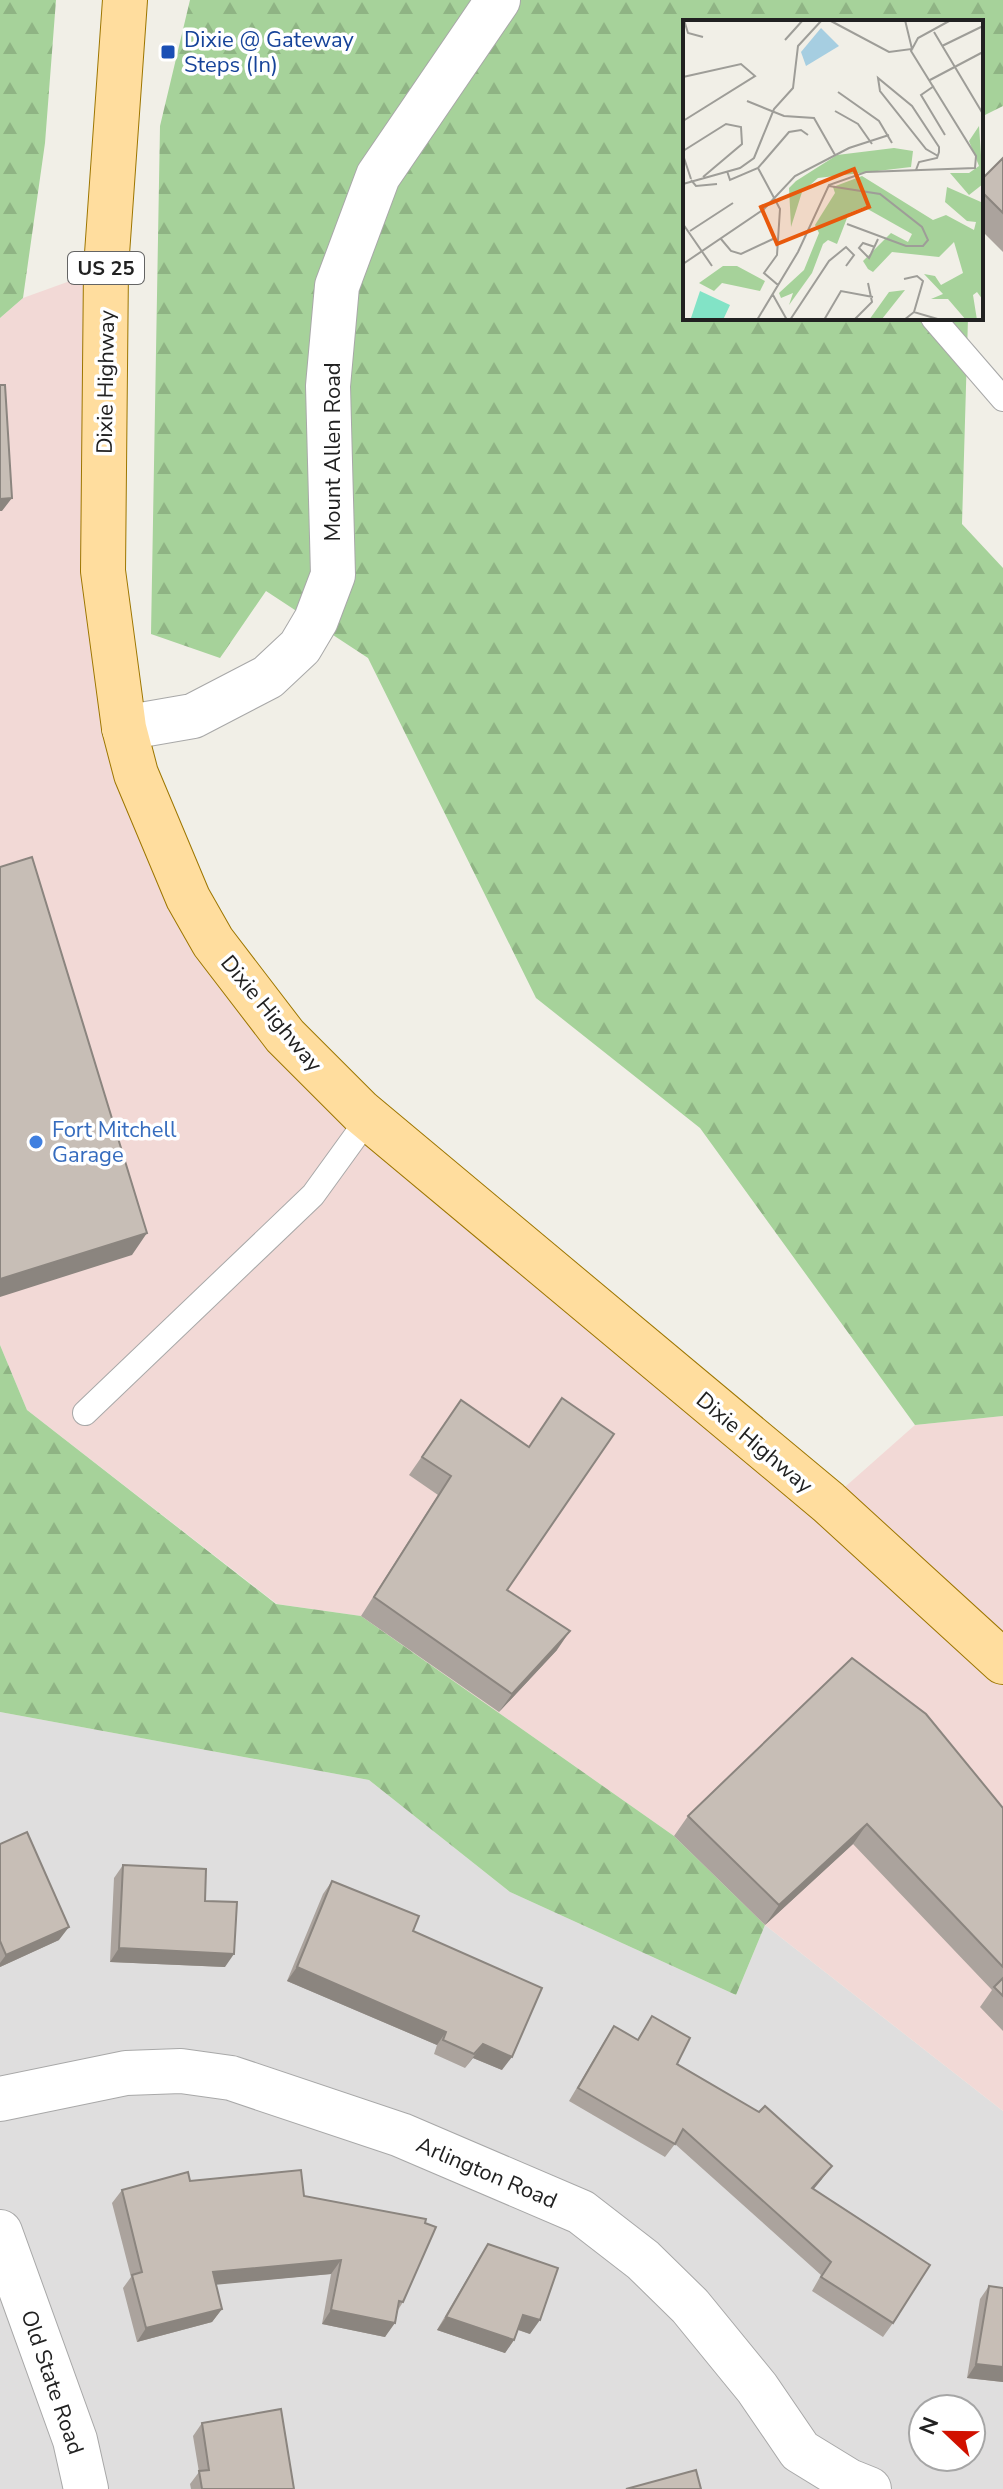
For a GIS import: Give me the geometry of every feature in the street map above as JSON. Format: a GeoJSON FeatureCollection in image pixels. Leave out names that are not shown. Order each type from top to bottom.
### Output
{"type":"FeatureCollection","features":[{"type":"Feature","properties":{"kind":"main road","name":"Dixie Highway"},"geometry":{"type":"LineString","coordinates":[[125,0],[106,268],[103,571],[124,728],[136,774],[188,898],[213,942],[285,1036],[368,1119],[828,1502],[1003,1662]]}},
{"type":"Feature","properties":{"kind":"street","name":"Mount Allen Road"},"geometry":{"type":"LineString","coordinates":[[124,728],[193,716],[268,677],[300,647],[316,620],[333,575],[328,386],[337,286],[378,176],[498,0]]}},
{"type":"Feature","properties":{"kind":"street","name":"Arlington Road"},"geometry":{"type":"LineString","coordinates":[[0,2099],[126,2073],[181,2071],[231,2078],[401,2135],[581,2212],[643,2260],[690,2306],[757,2388],[800,2451],[855,2486]]}},
{"type":"Feature","properties":{"kind":"street","name":"Old State Road"},"geometry":{"type":"LineString","coordinates":[[0,2232],[75,2440],[86,2489]]}},
{"type":"Feature","properties":{"kind":"lane"},"geometry":{"type":"LineString","coordinates":[[935,320],[1003,399]]}},
{"type":"Feature","properties":{"kind":"lane"},"geometry":{"type":"LineString","coordinates":[[85,1413],[313,1195],[368,1119]]}},
{"type":"Feature","properties":{"kind":"shaded area"},"geometry":{"type":"Polygon","coordinates":[[[106,268],[136,774],[285,1036],[828,1502],[915,1425],[1003,1416],[1003,2111],[765,1925],[674,1836],[361,1616],[277,1604],[27,1410],[0,1345],[0,318],[23,298],[106,268]]]}},
{"type":"Feature","properties":{"kind":"shaded area"},"geometry":{"type":"Polygon","coordinates":[[[0,1712],[369,1780],[510,1892],[736,1995],[765,1925],[1003,2111],[1003,2489],[0,2489],[0,1712]]]}},
{"type":"Feature","properties":{"kind":"green space"},"geometry":{"type":"Polygon","coordinates":[[[0,0],[56,0],[45,143],[23,298],[0,318],[0,0]]]}},
{"type":"Feature","properties":{"kind":"green space"},"geometry":{"type":"Polygon","coordinates":[[[190,0],[1003,0],[1003,106],[983,116],[983,20],[683,20],[683,320],[968,320],[962,524],[1003,568],[1003,1416],[915,1425],[700,1128],[536,998],[368,658],[266,591],[220,658],[151,634],[160,126],[190,0]]]}},
{"type":"Feature","properties":{"kind":"green space"},"geometry":{"type":"Polygon","coordinates":[[[0,1345],[27,1410],[276,1604],[361,1616],[674,1836],[765,1925],[736,1995],[510,1892],[369,1780],[0,1712],[0,1345]]]}},
{"type":"Feature","properties":{"kind":"building"},"geometry":{"type":"Polygon","coordinates":[[[1003,158],[1003,213],[983,193],[983,178],[1003,158]]]}},
{"type":"Feature","properties":{"kind":"building"},"geometry":{"type":"Polygon","coordinates":[[[0,385],[5,385],[12,498],[0,499],[0,385]]]}},
{"type":"Feature","properties":{"kind":"building"},"geometry":{"type":"Polygon","coordinates":[[[32,857],[147,1233],[0,1279],[0,867],[32,857]]]}},
{"type":"Feature","properties":{"kind":"building"},"geometry":{"type":"Polygon","coordinates":[[[562,1398],[614,1434],[507,1590],[570,1631],[512,1694],[374,1597],[451,1476],[422,1457],[461,1400],[529,1447],[562,1398]]]}},
{"type":"Feature","properties":{"kind":"building"},"geometry":{"type":"Polygon","coordinates":[[[852,1658],[926,1714],[1003,1808],[1003,1967],[867,1824],[779,1905],[688,1816],[852,1658]]]}},
{"type":"Feature","properties":{"kind":"building"},"geometry":{"type":"Polygon","coordinates":[[[27,1832],[69,1927],[6,1955],[0,1941],[0,1844],[27,1832]]]}},
{"type":"Feature","properties":{"kind":"building"},"geometry":{"type":"Polygon","coordinates":[[[123,1865],[206,1869],[205,1901],[237,1902],[234,1954],[119,1948],[123,1865]]]}},
{"type":"Feature","properties":{"kind":"building"},"geometry":{"type":"Polygon","coordinates":[[[332,1881],[419,1916],[413,1931],[542,1988],[512,2057],[483,2044],[474,2054],[443,2040],[446,2032],[297,1967],[332,1881]]]}},
{"type":"Feature","properties":{"kind":"building"},"geometry":{"type":"Polygon","coordinates":[[[1003,1978],[1003,1996],[994,1987],[1003,1978]]]}},
{"type":"Feature","properties":{"kind":"building"},"geometry":{"type":"Polygon","coordinates":[[[652,2016],[690,2038],[677,2064],[759,2112],[765,2106],[832,2166],[812,2188],[930,2265],[893,2323],[821,2277],[831,2262],[683,2129],[675,2144],[578,2088],[614,2026],[638,2040],[652,2016]]]}},
{"type":"Feature","properties":{"kind":"building"},"geometry":{"type":"Polygon","coordinates":[[[301,2170],[304,2196],[426,2219],[425,2223],[436,2227],[403,2302],[399,2301],[395,2323],[331,2310],[341,2260],[213,2272],[222,2309],[146,2328],[132,2275],[142,2272],[122,2190],[188,2172],[190,2181],[301,2170]]]}},
{"type":"Feature","properties":{"kind":"building"},"geometry":{"type":"Polygon","coordinates":[[[488,2244],[558,2268],[540,2320],[523,2315],[514,2340],[446,2317],[488,2244]]]}},
{"type":"Feature","properties":{"kind":"building"},"geometry":{"type":"Polygon","coordinates":[[[989,2286],[1003,2288],[1003,2367],[976,2364],[989,2286]]]}},
{"type":"Feature","properties":{"kind":"building"},"geometry":{"type":"Polygon","coordinates":[[[281,2409],[294,2489],[202,2489],[199,2471],[209,2470],[202,2423],[281,2409]]]}},
{"type":"Feature","properties":{"kind":"building"},"geometry":{"type":"Polygon","coordinates":[[[696,2470],[701,2489],[626,2489],[696,2470]]]}},
{"type":"Feature","properties":{"kind":"place","name":"Dixie @ Gateway Steps (In)"},"geometry":{"type":"Point","coordinates":[168,52]}},
{"type":"Feature","properties":{"kind":"place","name":"Fort Mitchell Garage"},"geometry":{"type":"Point","coordinates":[36,1142]}}]}
